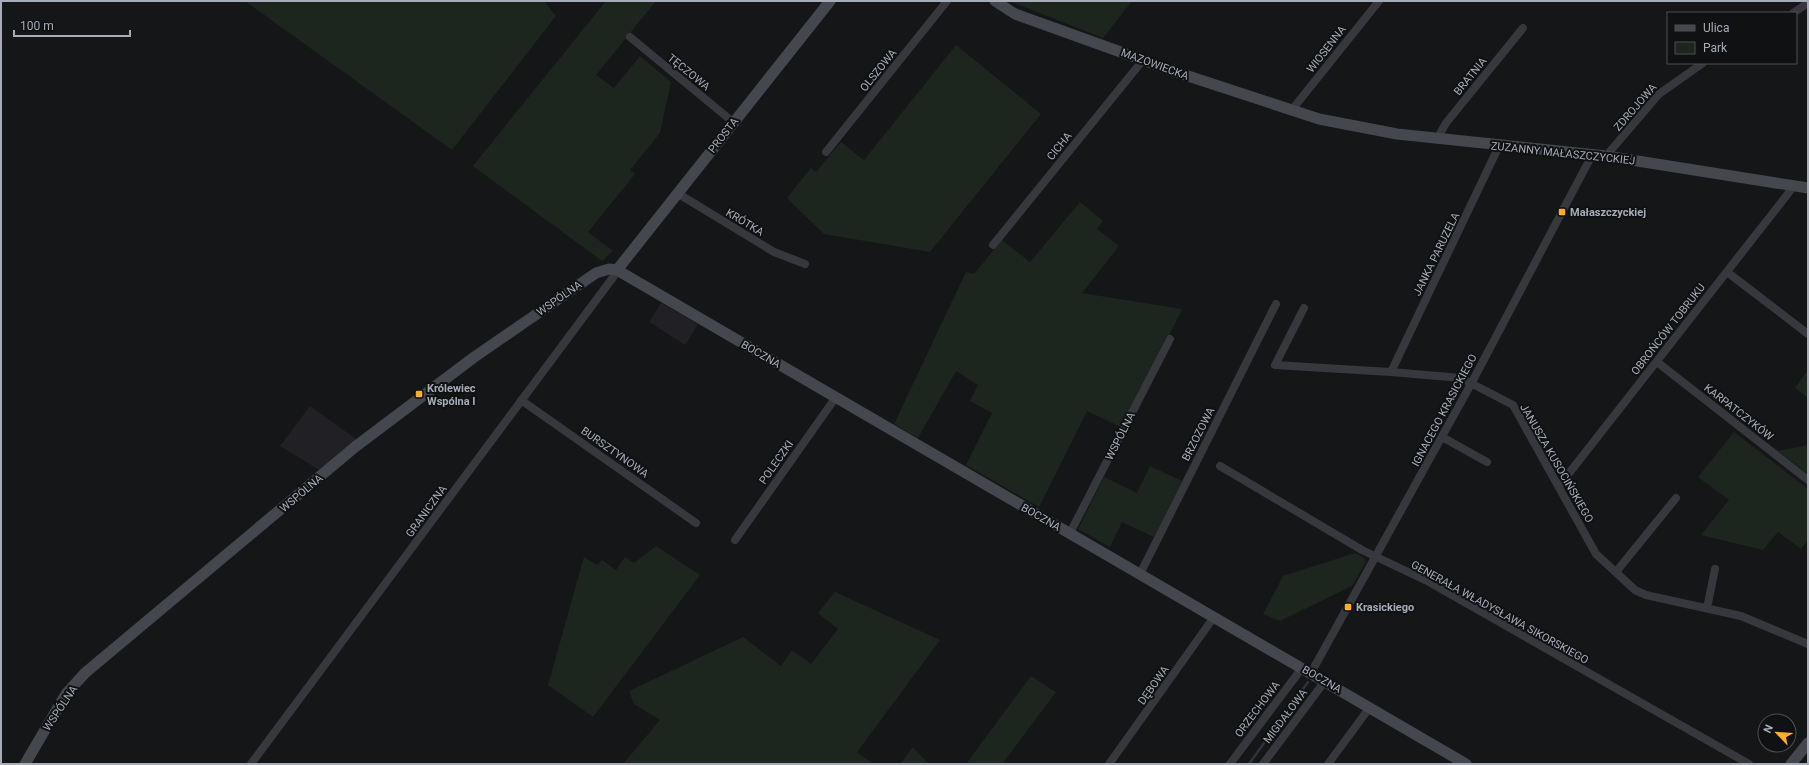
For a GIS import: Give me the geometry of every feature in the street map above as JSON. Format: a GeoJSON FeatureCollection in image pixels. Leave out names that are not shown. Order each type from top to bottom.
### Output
{"type":"FeatureCollection","features":[{"type":"Feature","properties":{"kind":"street","name":"PROSTA"},"geometry":{"type":"LineString","coordinates":[[616,270],[830,1]]}},
{"type":"Feature","properties":{"kind":"street","name":"OLSZOWA"},"geometry":{"type":"LineString","coordinates":[[826,152],[947,1]]}},
{"type":"Feature","properties":{"kind":"street","name":"MAZOWIECKA"},"geometry":{"type":"LineString","coordinates":[[995,1],[1015,14],[1143,60],[1291,111],[1319,119]]}},
{"type":"Feature","properties":{"kind":"street","name":"WIOSENNA"},"geometry":{"type":"LineString","coordinates":[[1291,111],[1379,1]]}},
{"type":"Feature","properties":{"kind":"street"},"geometry":{"type":"LineString","coordinates":[[1794,12],[1808,3]]}},
{"type":"Feature","properties":{"kind":"street","name":"BRATNIA"},"geometry":{"type":"LineString","coordinates":[[1437,139],[1446,123],[1523,28]]}},
{"type":"Feature","properties":{"kind":"street","name":"TĘCZOWA"},"geometry":{"type":"LineString","coordinates":[[630,37],[733,122]]}},
{"type":"Feature","properties":{"kind":"street","name":"CICHA"},"geometry":{"type":"LineString","coordinates":[[992,245],[1143,60]]}},
{"type":"Feature","properties":{"kind":"street","name":"ZDROJOWA"},"geometry":{"type":"LineString","coordinates":[[1606,156],[1658,94],[1702,64]]}},
{"type":"Feature","properties":{"kind":"street","name":"ZUZANNY MAŁASZCZYCKIEJ"},"geometry":{"type":"LineString","coordinates":[[1319,119],[1397,134],[1499,146],[1606,156],[1808,188]]}},
{"type":"Feature","properties":{"kind":"street","name":"JANKA PARUZELA"},"geometry":{"type":"LineString","coordinates":[[1391,372],[1499,146]]}},
{"type":"Feature","properties":{"kind":"street","name":"IGNACEGO KRASICKIEGO"},"geometry":{"type":"LineString","coordinates":[[1307,670],[1375,557],[1442,437],[1592,155]]}},
{"type":"Feature","properties":{"kind":"street","name":"OBROŃCÓW TOBRUKU"},"geometry":{"type":"LineString","coordinates":[[1559,486],[1794,186]]}},
{"type":"Feature","properties":{"kind":"street","name":"KRÓTKA"},"geometry":{"type":"LineString","coordinates":[[677,194],[774,252],[805,264]]}},
{"type":"Feature","properties":{"kind":"street","name":"WSPÓLNA"},"geometry":{"type":"LineString","coordinates":[[25,764],[66,694],[85,673],[355,447],[466,363],[596,273],[609,269],[616,270]]}},
{"type":"Feature","properties":{"kind":"street","name":"BOCZNA"},"geometry":{"type":"LineString","coordinates":[[616,270],[1307,670],[1466,764]]}},
{"type":"Feature","properties":{"kind":"street","name":"GRANICZNA"},"geometry":{"type":"LineString","coordinates":[[255,763],[521,400],[614,276],[616,270]]}},
{"type":"Feature","properties":{"kind":"street"},"geometry":{"type":"LineString","coordinates":[[1727,272],[1808,334]]}},
{"type":"Feature","properties":{"kind":"street","name":"BRZOZOWA"},"geometry":{"type":"LineString","coordinates":[[1140,574],[1276,304]]}},
{"type":"Feature","properties":{"kind":"street","name":"JANUSZA KUSOCIŃSKIEGO"},"geometry":{"type":"LineString","coordinates":[[1304,308],[1274,365],[1461,378],[1513,406],[1533,445],[1559,486],[1596,554],[1636,590],[1646,595],[1741,616],[1808,644]]}},
{"type":"Feature","properties":{"kind":"street","name":"WSPÓLNA"},"geometry":{"type":"LineString","coordinates":[[1070,533],[1170,339]]}},
{"type":"Feature","properties":{"kind":"street","name":"KARPATCZYKÓW"},"geometry":{"type":"LineString","coordinates":[[1657,362],[1808,480]]}},
{"type":"Feature","properties":{"kind":"street","name":"POLECZKI"},"geometry":{"type":"LineString","coordinates":[[735,540],[836,397]]}},
{"type":"Feature","properties":{"kind":"street","name":"BURSZTYNOWA"},"geometry":{"type":"LineString","coordinates":[[521,400],[696,523]]}},
{"type":"Feature","properties":{"kind":"street"},"geometry":{"type":"LineString","coordinates":[[1442,437],[1487,462]]}},
{"type":"Feature","properties":{"kind":"street","name":"GENERAŁA WŁADYSŁAWA SIKORSKIEGO"},"geometry":{"type":"LineString","coordinates":[[1220,466],[1375,557],[1428,582],[1749,764]]}},
{"type":"Feature","properties":{"kind":"street"},"geometry":{"type":"LineString","coordinates":[[1616,572],[1676,498]]}},
{"type":"Feature","properties":{"kind":"street"},"geometry":{"type":"LineString","coordinates":[[1707,608],[1715,569]]}},
{"type":"Feature","properties":{"kind":"street","name":"DĘBOWA"},"geometry":{"type":"LineString","coordinates":[[1109,764],[1214,617]]}},
{"type":"Feature","properties":{"kind":"street","name":"ORZECHOWA"},"geometry":{"type":"LineString","coordinates":[[1230,764],[1307,670]]}},
{"type":"Feature","properties":{"kind":"street","name":"MIGDAŁOWA"},"geometry":{"type":"LineString","coordinates":[[1263,764],[1325,681]]}},
{"type":"Feature","properties":{"kind":"street"},"geometry":{"type":"LineString","coordinates":[[1328,764],[1370,708]]}},
{"type":"Feature","properties":{"kind":"street"},"geometry":{"type":"LineString","coordinates":[[1791,764],[1808,743]]}},
{"type":"Feature","properties":{"kind":"shaded area"},"geometry":{"type":"Polygon","coordinates":[[[661,303],[698,324],[685,345],[649,322],[661,303]]]}},
{"type":"Feature","properties":{"kind":"shaded area"},"geometry":{"type":"Polygon","coordinates":[[[310,406],[359,441],[321,471],[280,446],[310,406]]]}},
{"type":"Feature","properties":{"kind":"green space"},"geometry":{"type":"Polygon","coordinates":[[[245,1],[544,1],[556,16],[452,150],[245,1]]]}},
{"type":"Feature","properties":{"kind":"green space"},"geometry":{"type":"Polygon","coordinates":[[[606,1],[656,1],[596,75],[614,88],[640,56],[671,82],[660,133],[630,170],[635,174],[588,232],[613,251],[602,261],[473,166],[606,1]]]}},
{"type":"Feature","properties":{"kind":"green space"},"geometry":{"type":"Polygon","coordinates":[[[1009,1],[1132,1],[1103,38],[1009,1]]]}},
{"type":"Feature","properties":{"kind":"green space"},"geometry":{"type":"Polygon","coordinates":[[[956,45],[1041,114],[930,252],[824,234],[787,198],[811,168],[816,172],[841,142],[864,160],[956,45]]]}},
{"type":"Feature","properties":{"kind":"green space"},"geometry":{"type":"Polygon","coordinates":[[[1080,202],[1103,221],[1097,229],[1119,246],[1082,293],[1182,309],[1169,336],[1167,335],[1121,427],[1087,411],[1039,507],[966,465],[992,413],[970,401],[978,385],[956,371],[918,438],[894,424],[966,272],[974,274],[1002,240],[1030,262],[1080,202]]]}},
{"type":"Feature","properties":{"kind":"green space"},"geometry":{"type":"Polygon","coordinates":[[[1808,370],[1808,398],[1795,388],[1808,370]]]}},
{"type":"Feature","properties":{"kind":"green space"},"geometry":{"type":"Polygon","coordinates":[[[1734,432],[1808,489],[1808,540],[1801,549],[1778,532],[1763,550],[1701,535],[1729,500],[1698,477],[1734,432]]]}},
{"type":"Feature","properties":{"kind":"green space"},"geometry":{"type":"Polygon","coordinates":[[[1808,445],[1808,474],[1778,451],[1808,445]]]}},
{"type":"Feature","properties":{"kind":"green space"},"geometry":{"type":"Polygon","coordinates":[[[1150,466],[1182,481],[1154,537],[1122,522],[1110,547],[1078,529],[1104,477],[1137,493],[1150,466]]]}},
{"type":"Feature","properties":{"kind":"green space"},"geometry":{"type":"Polygon","coordinates":[[[656,546],[700,575],[593,717],[548,685],[584,557],[597,565],[602,560],[616,570],[625,557],[634,563],[656,546]]]}},
{"type":"Feature","properties":{"kind":"green space"},"geometry":{"type":"Polygon","coordinates":[[[1355,553],[1364,558],[1366,562],[1352,586],[1280,621],[1263,614],[1283,576],[1355,553]]]}},
{"type":"Feature","properties":{"kind":"green space"},"geometry":{"type":"Polygon","coordinates":[[[835,592],[940,640],[857,752],[873,764],[623,764],[660,720],[634,704],[629,691],[743,637],[781,666],[792,650],[811,664],[838,629],[818,613],[835,592]]]}},
{"type":"Feature","properties":{"kind":"green space"},"geometry":{"type":"Polygon","coordinates":[[[1031,676],[1056,692],[1002,764],[966,764],[1031,676]]]}},
{"type":"Feature","properties":{"kind":"green space"},"geometry":{"type":"Polygon","coordinates":[[[913,747],[929,764],[900,764],[913,747]]]}},
{"type":"Feature","properties":{"kind":"waterway"},"geometry":{"type":"LineString","coordinates":[[1249,764],[1308,682]]}},
{"type":"Feature","properties":{"kind":"place","name":"Małaszczyckiej"},"geometry":{"type":"Point","coordinates":[1562,212]}},
{"type":"Feature","properties":{"kind":"place","name":"Królewiec Wspólna I"},"geometry":{"type":"Point","coordinates":[419,394]}},
{"type":"Feature","properties":{"kind":"place","name":"Krasickiego"},"geometry":{"type":"Point","coordinates":[1348,607]}}]}
